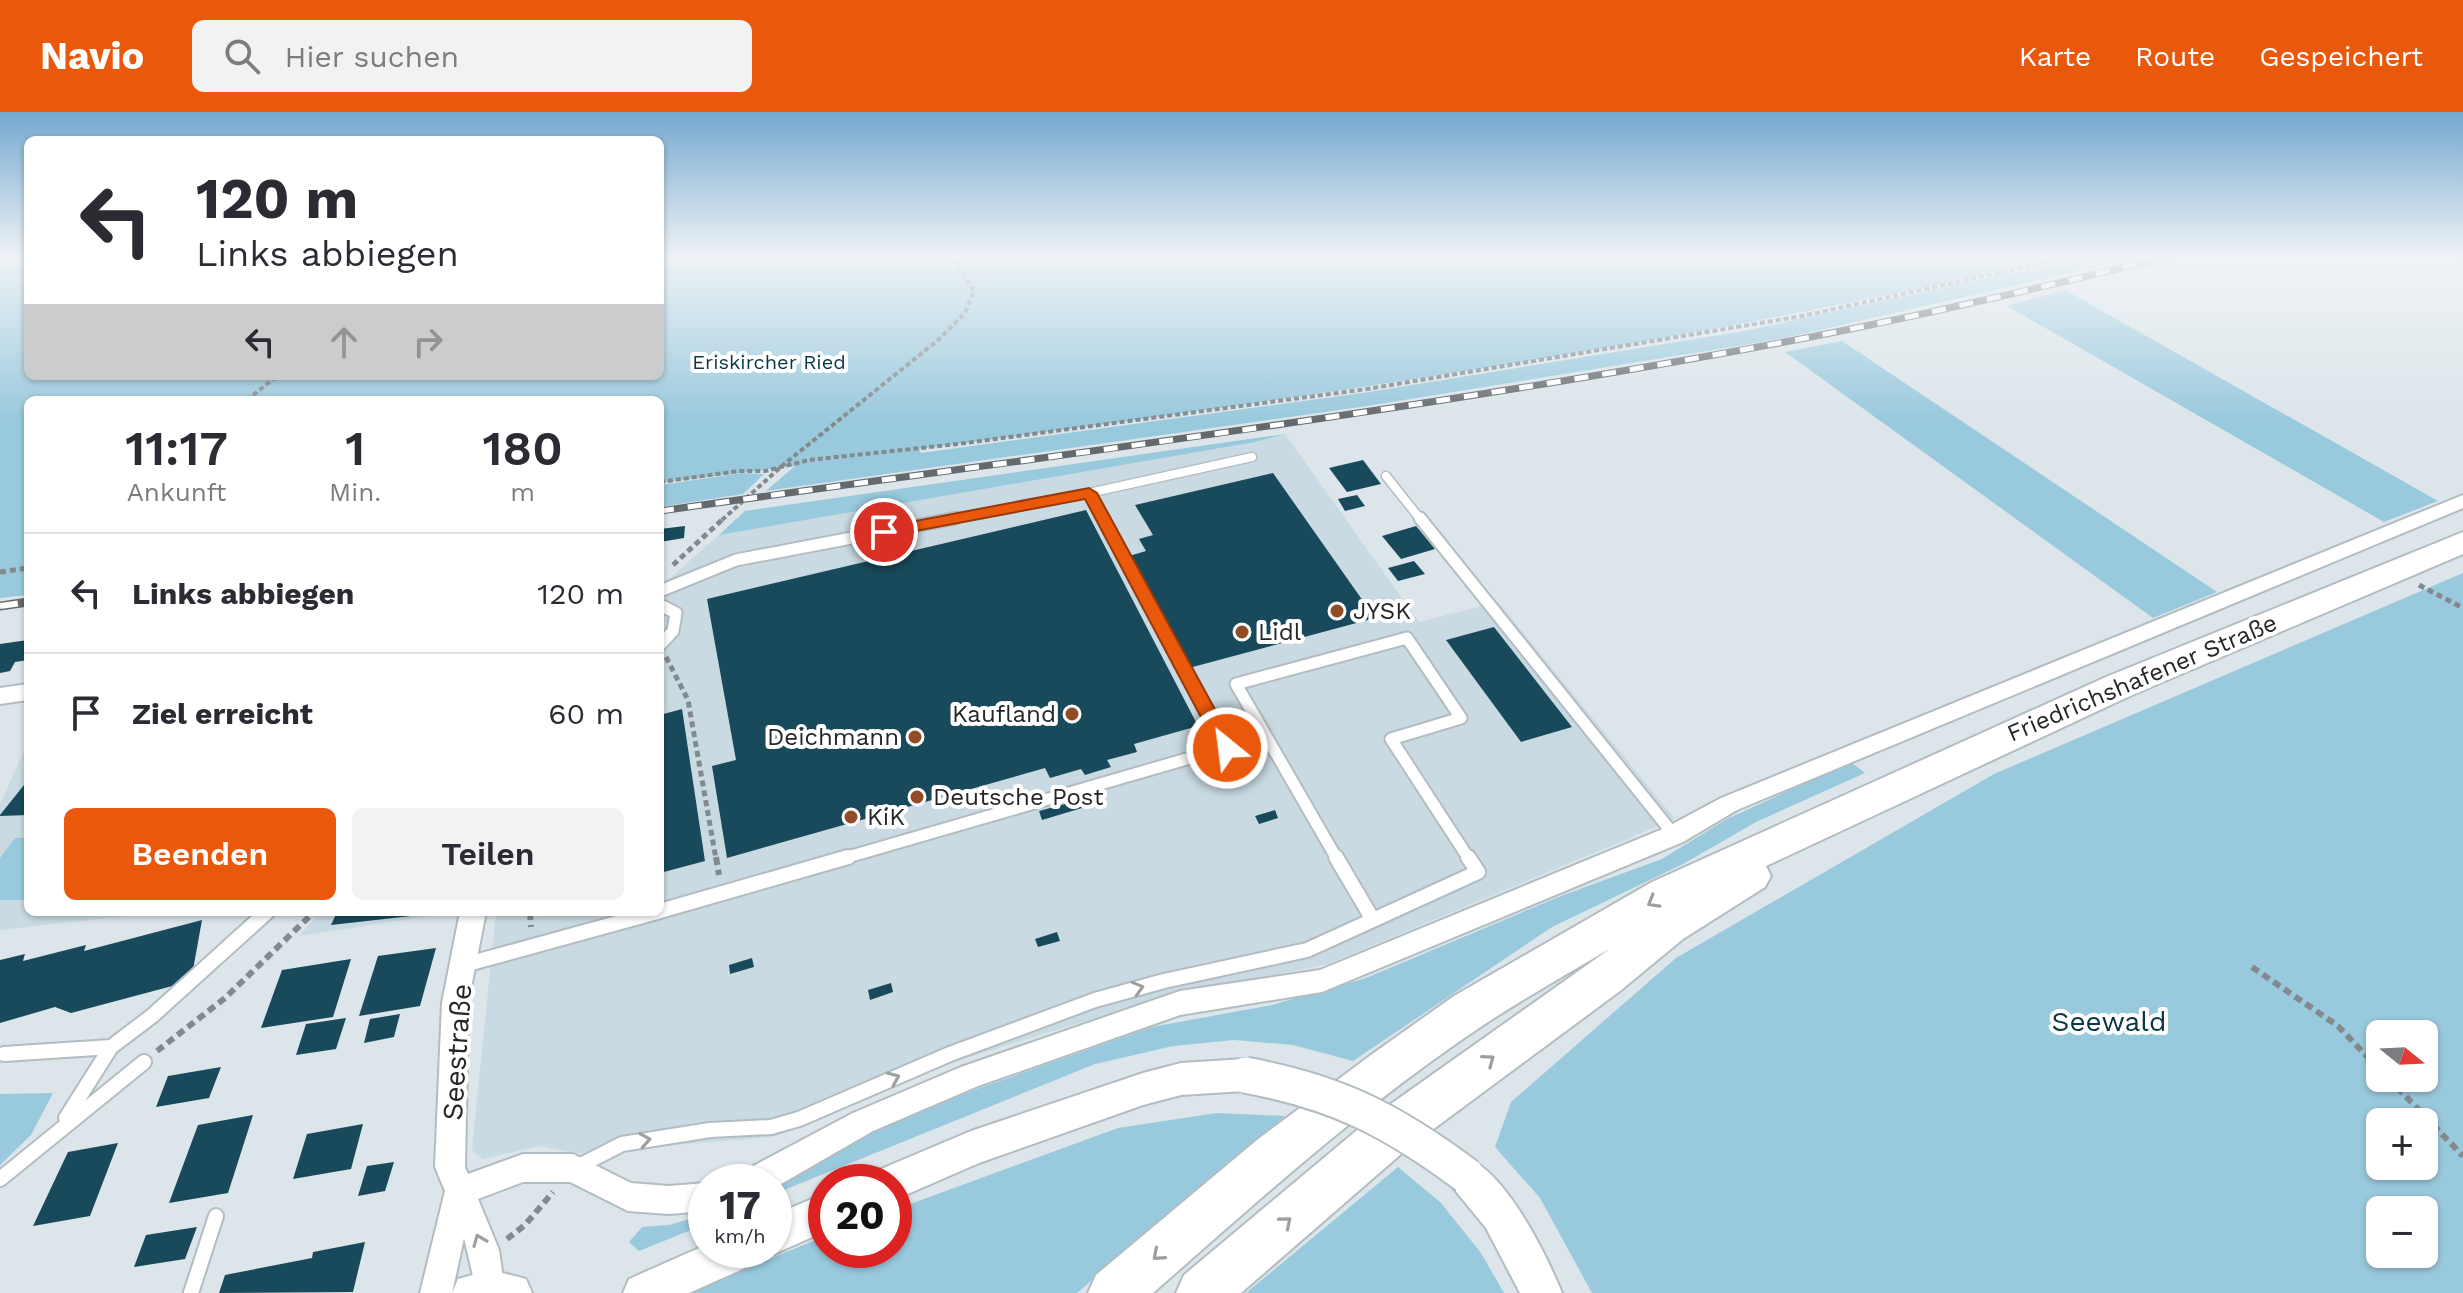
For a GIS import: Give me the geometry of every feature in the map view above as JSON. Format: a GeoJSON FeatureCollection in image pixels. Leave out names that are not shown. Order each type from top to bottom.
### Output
{"type":"FeatureCollection","features":[{"type":"Feature","properties":{"kind":"main road","name":"Friedrichshafener Straße"},"geometry":{"type":"LineString","coordinates":[[1824,820],[2119,686],[2463,542]]}},
{"type":"Feature","properties":{"kind":"main road"},"geometry":{"type":"LineString","coordinates":[[1211,1286],[1391,1132],[1605,978],[1668,927],[1771,863],[1824,820]]}},
{"type":"Feature","properties":{"kind":"main road"},"geometry":{"type":"LineString","coordinates":[[1114,1293],[1274,1156],[1470,1010],[1667,894],[1824,820]]}},
{"type":"Feature","properties":{"kind":"street"},"geometry":{"type":"LineString","coordinates":[[790,1164],[863,1122],[971,1076],[1180,1003],[1322,981],[1674,835],[1729,804],[2463,501]]}},
{"type":"Feature","properties":{"kind":"street"},"geometry":{"type":"LineString","coordinates":[[0,696],[24,693]]}},
{"type":"Feature","properties":{"kind":"street","name":"Seestraße"},"geometry":{"type":"LineString","coordinates":[[472,916],[455,1003],[450,1167],[484,1250],[492,1292]]}},
{"type":"Feature","properties":{"kind":"street"},"geometry":{"type":"LineString","coordinates":[[912,1174],[971,1148],[1181,1079],[1245,1075],[1300,1084],[1346,1100],[1391,1122],[1467,1176],[1500,1215],[1542,1293]]}},
{"type":"Feature","properties":{"kind":"street"},"geometry":{"type":"LineString","coordinates":[[459,1192],[523,1168],[573,1168],[628,1197],[688,1198]]}},
{"type":"Feature","properties":{"kind":"street","name":"Seestraße"},"geometry":{"type":"LineString","coordinates":[[436,1293],[459,1192]]}},
{"type":"Feature","properties":{"kind":"street"},"geometry":{"type":"LineString","coordinates":[[643,1293],[699,1268]]}},
{"type":"Feature","properties":{"kind":"lane"},"geometry":{"type":"LineString","coordinates":[[664,589],[736,560],[1089,493],[1252,457]]}},
{"type":"Feature","properties":{"kind":"lane"},"geometry":{"type":"LineString","coordinates":[[1386,476],[1674,835]]}},
{"type":"Feature","properties":{"kind":"lane"},"geometry":{"type":"LineString","coordinates":[[1089,493],[1227,748]]}},
{"type":"Feature","properties":{"kind":"lane"},"geometry":{"type":"LineString","coordinates":[[664,607],[676,613],[673,631],[664,641]]}},
{"type":"Feature","properties":{"kind":"lane"},"geometry":{"type":"LineString","coordinates":[[573,1168],[622,1144],[710,1130],[771,1127],[799,1119],[950,1054],[1095,1000],[1164,981],[1307,950],[1373,920],[1478,872],[1391,739],[1461,718],[1407,638],[1236,684],[1373,920]]}},
{"type":"Feature","properties":{"kind":"lane"},"geometry":{"type":"LineString","coordinates":[[664,910],[1266,736]]}},
{"type":"Feature","properties":{"kind":"lane"},"geometry":{"type":"LineString","coordinates":[[60,1127],[111,1047],[164,1006],[263,916]]}},
{"type":"Feature","properties":{"kind":"lane"},"geometry":{"type":"LineString","coordinates":[[463,965],[643,916]]}},
{"type":"Feature","properties":{"kind":"lane"},"geometry":{"type":"LineString","coordinates":[[4,1054],[111,1047]]}},
{"type":"Feature","properties":{"kind":"lane"},"geometry":{"type":"LineString","coordinates":[[0,1179],[60,1127],[144,1062]]}},
{"type":"Feature","properties":{"kind":"lane"},"geometry":{"type":"LineString","coordinates":[[191,1293],[216,1216]]}},
{"type":"Feature","properties":{"kind":"path"},"geometry":{"type":"LineString","coordinates":[[671,566],[783,465],[937,341],[966,311]]}},
{"type":"Feature","properties":{"kind":"path"},"geometry":{"type":"LineString","coordinates":[[664,481],[739,471],[765,471],[809,460],[958,444],[1352,392],[1578,356],[1824,311]]}},
{"type":"Feature","properties":{"kind":"path"},"geometry":{"type":"LineString","coordinates":[[252,396],[272,380]]}},
{"type":"Feature","properties":{"kind":"path"},"geometry":{"type":"LineString","coordinates":[[0,572],[24,569]]}},
{"type":"Feature","properties":{"kind":"path"},"geometry":{"type":"LineString","coordinates":[[2394,571],[2463,608]]}},
{"type":"Feature","properties":{"kind":"path"},"geometry":{"type":"LineString","coordinates":[[664,653],[688,700],[722,892]]}},
{"type":"Feature","properties":{"kind":"path"},"geometry":{"type":"LineString","coordinates":[[144,1062],[225,998],[310,916]]}},
{"type":"Feature","properties":{"kind":"path"},"geometry":{"type":"LineString","coordinates":[[2252,967],[2338,1026],[2366,1055]]}},
{"type":"Feature","properties":{"kind":"path"},"geometry":{"type":"LineString","coordinates":[[2401,1092],[2463,1156]]}},
{"type":"Feature","properties":{"kind":"path"},"geometry":{"type":"LineString","coordinates":[[495,1245],[513,1236],[525,1225],[573,1168]]}},
{"type":"Feature","properties":{"kind":"shaded area"},"geometry":{"type":"Polygon","coordinates":[[[1285,434],[1419,622],[1498,602],[1675,819],[1328,964],[1170,995],[953,1062],[773,1137],[576,1153],[540,1146],[483,1159],[472,1150],[496,916],[664,916],[664,583],[719,535],[1255,442],[1285,434]]]}},
{"type":"Feature","properties":{"kind":"shaded area"},"geometry":{"type":"Polygon","coordinates":[[[24,751],[24,916],[126,916],[0,930],[0,804],[24,751]]]}},
{"type":"Feature","properties":{"kind":"shaded area"},"geometry":{"type":"Polygon","coordinates":[[[316,916],[430,916],[299,936],[316,916]]]}},
{"type":"Feature","properties":{"kind":"green space","name":"Eriskircher Ried"},"geometry":{"type":"Polygon","coordinates":[[[0,311],[24,311],[24,380],[664,380],[664,311],[1805,311],[1495,366],[1207,410],[919,449],[921,453],[1369,392],[1744,331],[1835,311],[1902,311],[1780,339],[1367,406],[766,491],[795,466],[664,482],[664,396],[24,396],[24,595],[0,598],[0,311]]]}},
{"type":"Feature","properties":{"kind":"green space"},"geometry":{"type":"Polygon","coordinates":[[[2016,311],[2102,311],[2438,501],[2384,522],[2016,311]]]}},
{"type":"Feature","properties":{"kind":"green space"},"geometry":{"type":"Polygon","coordinates":[[[1842,341],[2217,592],[2153,618],[1785,352],[1842,341]]]}},
{"type":"Feature","properties":{"kind":"green space"},"geometry":{"type":"Polygon","coordinates":[[[1285,434],[1255,442],[719,535],[745,511],[1285,434]]]}},
{"type":"Feature","properties":{"kind":"green space"},"geometry":{"type":"Polygon","coordinates":[[[743,473],[764,474],[743,494],[664,506],[664,484],[743,473]]]}},
{"type":"Feature","properties":{"kind":"green space","name":"Seewald"},"geometry":{"type":"Polygon","coordinates":[[[2463,573],[2463,1293],[1592,1293],[1540,1198],[1495,1147],[1511,1102],[1676,958],[1994,774],[2463,573]]]}},
{"type":"Feature","properties":{"kind":"green space"},"geometry":{"type":"Polygon","coordinates":[[[1851,762],[1865,773],[1756,822],[1683,864],[1552,927],[1353,1061],[1293,1045],[1234,1040],[1173,1046],[1095,1064],[848,1164],[813,1164],[859,1138],[971,1091],[1152,1027],[1272,1005],[1366,978],[1561,896],[1662,859],[1727,819],[1851,762]]]}},
{"type":"Feature","properties":{"kind":"green space"},"geometry":{"type":"Polygon","coordinates":[[[15,838],[24,838],[24,900],[0,900],[0,858],[15,838]]]}},
{"type":"Feature","properties":{"kind":"green space"},"geometry":{"type":"Polygon","coordinates":[[[53,1093],[31,1135],[0,1165],[0,1094],[53,1093]]]}},
{"type":"Feature","properties":{"kind":"green space"},"geometry":{"type":"Polygon","coordinates":[[[1217,1113],[1285,1116],[1077,1293],[685,1293],[747,1268],[792,1268],[792,1250],[808,1243],[808,1268],[912,1268],[912,1203],[1118,1128],[1217,1113]]]}},
{"type":"Feature","properties":{"kind":"green space"},"geometry":{"type":"Polygon","coordinates":[[[808,1167],[808,1180],[792,1187],[792,1176],[808,1167]]]}},
{"type":"Feature","properties":{"kind":"green space"},"geometry":{"type":"Polygon","coordinates":[[[1398,1167],[1441,1203],[1481,1253],[1504,1293],[1246,1293],[1398,1167]]]}},
{"type":"Feature","properties":{"kind":"green space"},"geometry":{"type":"Polygon","coordinates":[[[688,1219],[688,1231],[639,1251],[629,1242],[642,1227],[669,1225],[688,1219]]]}},
{"type":"Feature","properties":{"kind":"building"},"geometry":{"type":"Polygon","coordinates":[[[1363,460],[1381,484],[1347,492],[1329,468],[1363,460]]]}},
{"type":"Feature","properties":{"kind":"building"},"geometry":{"type":"Polygon","coordinates":[[[1273,473],[1375,618],[1189,668],[1129,556],[1146,551],[1139,539],[1153,535],[1135,505],[1273,473]]]}},
{"type":"Feature","properties":{"kind":"building"},"geometry":{"type":"Polygon","coordinates":[[[1357,495],[1365,506],[1345,511],[1338,499],[1357,495]]]}},
{"type":"Feature","properties":{"kind":"building"},"geometry":{"type":"Polygon","coordinates":[[[1086,510],[1198,726],[1134,744],[1137,752],[1107,760],[1111,767],[1085,775],[1081,769],[1050,778],[1045,768],[727,858],[712,766],[736,760],[707,599],[1086,510]]]}},
{"type":"Feature","properties":{"kind":"building"},"geometry":{"type":"Polygon","coordinates":[[[685,526],[684,538],[664,541],[664,529],[685,526]]]}},
{"type":"Feature","properties":{"kind":"building"},"geometry":{"type":"Polygon","coordinates":[[[1416,526],[1435,549],[1401,559],[1382,536],[1416,526]]]}},
{"type":"Feature","properties":{"kind":"building"},"geometry":{"type":"Polygon","coordinates":[[[1414,561],[1425,574],[1398,581],[1388,568],[1414,561]]]}},
{"type":"Feature","properties":{"kind":"building"},"geometry":{"type":"Polygon","coordinates":[[[1494,627],[1572,727],[1521,742],[1446,640],[1494,627]]]}},
{"type":"Feature","properties":{"kind":"building"},"geometry":{"type":"Polygon","coordinates":[[[24,641],[24,661],[15,662],[10,671],[0,673],[0,644],[24,641]]]}},
{"type":"Feature","properties":{"kind":"building"},"geometry":{"type":"Polygon","coordinates":[[[682,709],[705,861],[664,872],[664,714],[682,709]]]}},
{"type":"Feature","properties":{"kind":"building"},"geometry":{"type":"Polygon","coordinates":[[[24,785],[24,815],[0,815],[24,785]]]}},
{"type":"Feature","properties":{"kind":"building"},"geometry":{"type":"Polygon","coordinates":[[[1080,800],[1082,808],[1042,820],[1039,811],[1080,800]]]}},
{"type":"Feature","properties":{"kind":"building"},"geometry":{"type":"Polygon","coordinates":[[[1275,810],[1278,818],[1259,824],[1255,816],[1275,810]]]}},
{"type":"Feature","properties":{"kind":"building"},"geometry":{"type":"Polygon","coordinates":[[[335,916],[411,916],[331,925],[335,916]]]}},
{"type":"Feature","properties":{"kind":"building"},"geometry":{"type":"Polygon","coordinates":[[[202,920],[191,981],[71,1013],[55,1007],[0,1023],[0,960],[25,954],[23,961],[86,945],[84,951],[202,920]]]}},
{"type":"Feature","properties":{"kind":"building"},"geometry":{"type":"Polygon","coordinates":[[[1057,932],[1060,941],[1038,947],[1035,939],[1057,932]]]}},
{"type":"Feature","properties":{"kind":"building"},"geometry":{"type":"Polygon","coordinates":[[[436,948],[420,1006],[359,1016],[378,956],[436,948]]]}},
{"type":"Feature","properties":{"kind":"building"},"geometry":{"type":"Polygon","coordinates":[[[752,958],[754,967],[730,974],[729,965],[752,958]]]}},
{"type":"Feature","properties":{"kind":"building"},"geometry":{"type":"Polygon","coordinates":[[[351,959],[333,1017],[261,1028],[282,970],[351,959]]]}},
{"type":"Feature","properties":{"kind":"building"},"geometry":{"type":"Polygon","coordinates":[[[891,983],[893,992],[870,1000],[868,990],[891,983]]]}},
{"type":"Feature","properties":{"kind":"building"},"geometry":{"type":"Polygon","coordinates":[[[400,1014],[394,1037],[364,1043],[370,1019],[400,1014]]]}},
{"type":"Feature","properties":{"kind":"building"},"geometry":{"type":"Polygon","coordinates":[[[346,1018],[336,1049],[296,1055],[306,1024],[346,1018]]]}},
{"type":"Feature","properties":{"kind":"building"},"geometry":{"type":"Polygon","coordinates":[[[221,1067],[209,1098],[156,1107],[168,1076],[221,1067]]]}},
{"type":"Feature","properties":{"kind":"building"},"geometry":{"type":"Polygon","coordinates":[[[253,1115],[228,1193],[169,1203],[198,1125],[253,1115]]]}},
{"type":"Feature","properties":{"kind":"building"},"geometry":{"type":"Polygon","coordinates":[[[363,1124],[351,1169],[293,1179],[307,1134],[363,1124]]]}},
{"type":"Feature","properties":{"kind":"building"},"geometry":{"type":"Polygon","coordinates":[[[118,1143],[90,1216],[33,1226],[68,1152],[118,1143]]]}},
{"type":"Feature","properties":{"kind":"building"},"geometry":{"type":"Polygon","coordinates":[[[394,1162],[385,1191],[358,1196],[367,1166],[394,1162]]]}},
{"type":"Feature","properties":{"kind":"building"},"geometry":{"type":"Polygon","coordinates":[[[197,1227],[185,1259],[134,1267],[146,1235],[197,1227]]]}},
{"type":"Feature","properties":{"kind":"building"},"geometry":{"type":"Polygon","coordinates":[[[365,1242],[353,1292],[219,1293],[225,1275],[312,1258],[313,1252],[365,1242]]]}},
{"type":"Feature","properties":{"kind":"railway"},"geometry":{"type":"LineString","coordinates":[[664,510],[1229,432],[1512,389],[1795,340],[1933,311]]}},
{"type":"Feature","properties":{"kind":"railway"},"geometry":{"type":"LineString","coordinates":[[0,606],[24,603]]}},
{"type":"Feature","properties":{"kind":"place","name":"JYSK"},"geometry":{"type":"Point","coordinates":[1337,611]}},
{"type":"Feature","properties":{"kind":"place","name":"Lidl"},"geometry":{"type":"Point","coordinates":[1242,632]}},
{"type":"Feature","properties":{"kind":"place","name":"Kaufland"},"geometry":{"type":"Point","coordinates":[1072,714]}},
{"type":"Feature","properties":{"kind":"place","name":"Deichmann"},"geometry":{"type":"Point","coordinates":[915,737]}},
{"type":"Feature","properties":{"kind":"place","name":"Deutsche Post"},"geometry":{"type":"Point","coordinates":[917,797]}},
{"type":"Feature","properties":{"kind":"place","name":"KiK"},"geometry":{"type":"Point","coordinates":[851,817]}},
{"type":"Feature","properties":{"kind":"route"},"geometry":{"type":"LineString","coordinates":[[884,532],[1089,493],[1227,748]]}}]}
